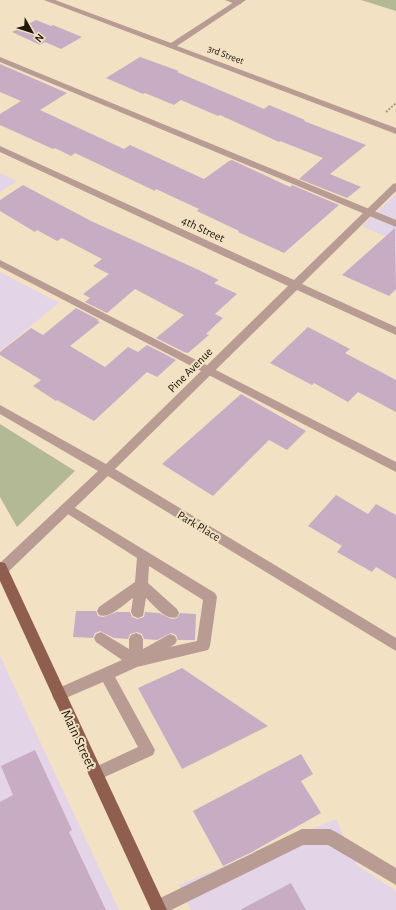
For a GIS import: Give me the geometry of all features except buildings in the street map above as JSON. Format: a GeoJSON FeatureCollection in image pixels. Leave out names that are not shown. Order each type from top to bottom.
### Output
{"type":"FeatureCollection","features":[{"type":"Feature","properties":{"kind":"main road","name":"Main Street"},"geometry":{"type":"LineString","coordinates":[[1,569],[159,909]]}},
{"type":"Feature","properties":{"kind":"street","name":"3rd Street"},"geometry":{"type":"LineString","coordinates":[[48,0],[396,131]]}},
{"type":"Feature","properties":{"kind":"street"},"geometry":{"type":"LineString","coordinates":[[229,0],[240,2]]}},
{"type":"Feature","properties":{"kind":"street"},"geometry":{"type":"LineString","coordinates":[[172,46],[240,2]]}},
{"type":"Feature","properties":{"kind":"street"},"geometry":{"type":"LineString","coordinates":[[0,59],[396,224]]}},
{"type":"Feature","properties":{"kind":"street","name":"4th Street"},"geometry":{"type":"LineString","coordinates":[[0,149],[396,331]]}},
{"type":"Feature","properties":{"kind":"street","name":"Pine Avenue"},"geometry":{"type":"LineString","coordinates":[[1,569],[107,470],[396,186]]}},
{"type":"Feature","properties":{"kind":"street"},"geometry":{"type":"LineString","coordinates":[[0,263],[396,467]]}},
{"type":"Feature","properties":{"kind":"street","name":"Park Place"},"geometry":{"type":"LineString","coordinates":[[0,409],[107,470],[396,645]]}},
{"type":"Feature","properties":{"kind":"street"},"geometry":{"type":"LineString","coordinates":[[67,508],[210,597],[203,646],[135,661],[101,638]]}},
{"type":"Feature","properties":{"kind":"street"},"geometry":{"type":"LineString","coordinates":[[138,612],[144,556]]}},
{"type":"Feature","properties":{"kind":"street"},"geometry":{"type":"LineString","coordinates":[[104,611],[141,585]]}},
{"type":"Feature","properties":{"kind":"street"},"geometry":{"type":"LineString","coordinates":[[141,585],[172,613]]}},
{"type":"Feature","properties":{"kind":"street"},"geometry":{"type":"LineString","coordinates":[[135,661],[136,639]]}},
{"type":"Feature","properties":{"kind":"street"},"geometry":{"type":"LineString","coordinates":[[59,695],[135,661],[170,640]]}},
{"type":"Feature","properties":{"kind":"street"},"geometry":{"type":"LineString","coordinates":[[96,774],[148,750],[106,674]]}},
{"type":"Feature","properties":{"kind":"street"},"geometry":{"type":"LineString","coordinates":[[159,909],[302,837],[330,837],[396,877]]}},
{"type":"Feature","properties":{"kind":"shaded area"},"geometry":{"type":"Polygon","coordinates":[[[0,173],[17,181],[0,192],[0,173]]]}},
{"type":"Feature","properties":{"kind":"shaded area"},"geometry":{"type":"Polygon","coordinates":[[[396,194],[396,241],[362,226],[396,194]]]}},
{"type":"Feature","properties":{"kind":"shaded area"},"geometry":{"type":"Polygon","coordinates":[[[0,272],[59,303],[0,351],[0,272]]]}},
{"type":"Feature","properties":{"kind":"shaded area"},"geometry":{"type":"Polygon","coordinates":[[[0,656],[119,910],[0,910],[0,656]]]}},
{"type":"Feature","properties":{"kind":"shaded area"},"geometry":{"type":"Polygon","coordinates":[[[336,819],[357,865],[396,891],[396,910],[191,910],[179,885],[336,819]]]}},
{"type":"Feature","properties":{"kind":"green space"},"geometry":{"type":"Polygon","coordinates":[[[361,0],[396,0],[396,11],[361,0]]]}},
{"type":"Feature","properties":{"kind":"green space"},"geometry":{"type":"Polygon","coordinates":[[[0,424],[75,471],[17,527],[0,497],[0,424]]]}}]}
